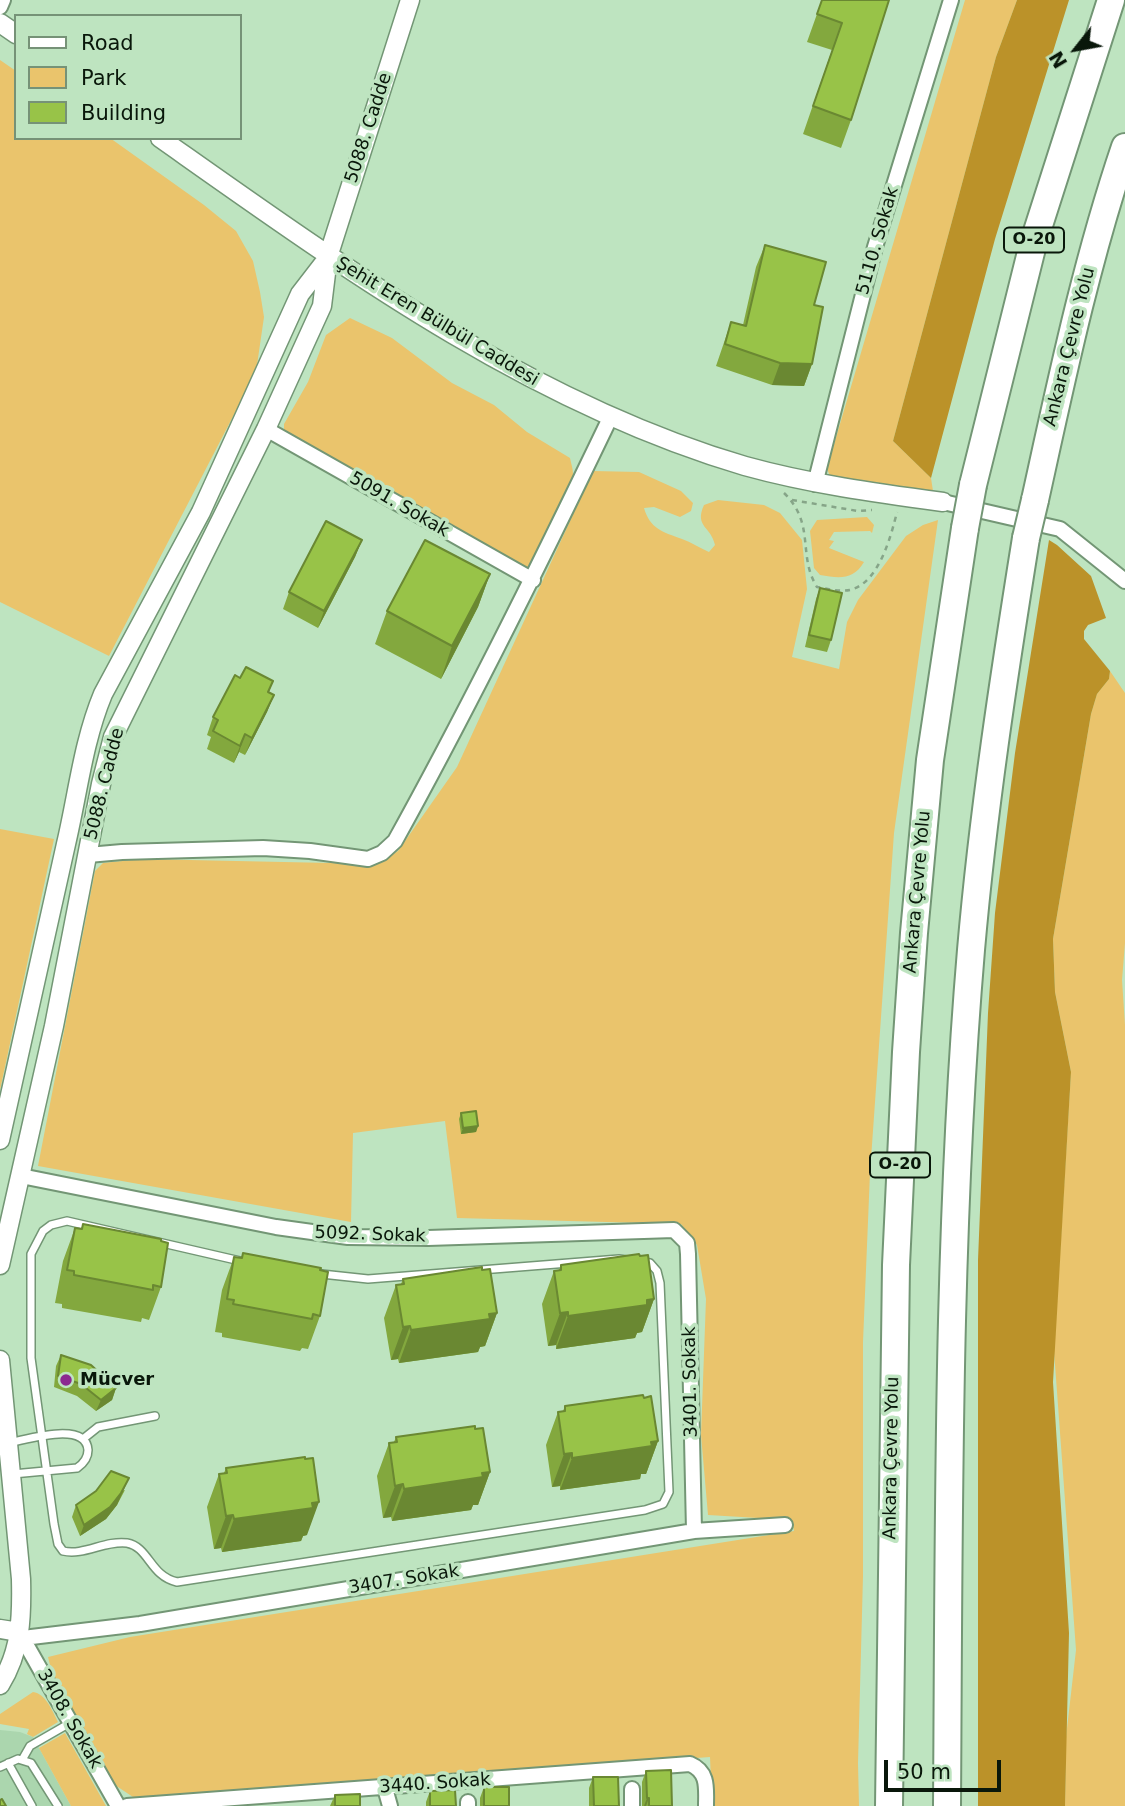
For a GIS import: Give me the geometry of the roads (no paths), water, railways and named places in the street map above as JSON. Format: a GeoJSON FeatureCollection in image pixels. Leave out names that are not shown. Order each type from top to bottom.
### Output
{"type":"FeatureCollection","features":[{"type":"Feature","properties":{"kind":"highway","name":"Ankara Çevre Yolu"},"geometry":{"type":"LineString","coordinates":[[889,1806],[896,1265],[914,933],[930,760],[973,485],[1033,244],[1111,0]]}},
{"type":"Feature","properties":{"kind":"highway","name":"Ankara Çevre Yolu"},"geometry":{"type":"LineString","coordinates":[[947,1806],[954,1277],[971,951],[989,779],[1026,538],[1065,363],[1125,147]]}},
{"type":"Feature","properties":{"kind":"street"},"geometry":{"type":"LineString","coordinates":[[0,7],[3,0]]}},
{"type":"Feature","properties":{"kind":"street","name":"5088. Cadde"},"geometry":{"type":"LineString","coordinates":[[0,1265],[21,1177],[113,737],[266,429],[322,306],[328,257],[410,0]]}},
{"type":"Feature","properties":{"kind":"street","name":"5110. Sokak"},"geometry":{"type":"LineString","coordinates":[[815,484],[875,247],[951,0]]}},
{"type":"Feature","properties":{"kind":"street","name":"Şehit Eren Bülbül Caddesi"},"geometry":{"type":"LineString","coordinates":[[163,140],[328,257],[444,330],[551,389],[611,416],[744,465],[815,484],[943,502]]}},
{"type":"Feature","properties":{"kind":"street","name":"5088. Cadde"},"geometry":{"type":"LineString","coordinates":[[0,1140],[87,736],[94,715],[201,512],[300,294],[328,257]]}},
{"type":"Feature","properties":{"kind":"street"},"geometry":{"type":"LineString","coordinates":[[88,855],[263,848],[369,859],[383,853],[395,841],[457,728],[533,580],[611,416]]}},
{"type":"Feature","properties":{"kind":"street","name":"5091. Sokak"},"geometry":{"type":"LineString","coordinates":[[266,429],[533,580]]}},
{"type":"Feature","properties":{"kind":"street"},"geometry":{"type":"LineString","coordinates":[[943,502],[1060,529],[1125,581]]}},
{"type":"Feature","properties":{"kind":"street","name":"5092. Sokak"},"geometry":{"type":"LineString","coordinates":[[21,1177],[276,1227],[348,1237],[428,1238],[666,1229],[681,1235]]}},
{"type":"Feature","properties":{"kind":"street","name":"3401. Sokak"},"geometry":{"type":"LineString","coordinates":[[681,1235],[687,1243],[688,1254],[694,1531]]}},
{"type":"Feature","properties":{"kind":"street"},"geometry":{"type":"LineString","coordinates":[[0,1360],[21,1579],[21,1635],[11,1666],[0,1685]]}},
{"type":"Feature","properties":{"kind":"street","name":"3407. Sokak"},"geometry":{"type":"LineString","coordinates":[[21,1635],[140,1624],[694,1531],[785,1525]]}},
{"type":"Feature","properties":{"kind":"street"},"geometry":{"type":"LineString","coordinates":[[0,1629],[21,1635]]}},
{"type":"Feature","properties":{"kind":"street","name":"3408. Sokak"},"geometry":{"type":"LineString","coordinates":[[21,1635],[118,1806]]}},
{"type":"Feature","properties":{"kind":"street","name":"3440. Sokak"},"geometry":{"type":"LineString","coordinates":[[127,1806],[310,1799],[385,1788],[690,1764],[700,1770],[706,1782],[706,1806]]}},
{"type":"Feature","properties":{"kind":"street"},"geometry":{"type":"LineString","coordinates":[[385,1788],[390,1806]]}},
{"type":"Feature","properties":{"kind":"street"},"geometry":{"type":"LineString","coordinates":[[632,1789],[632,1806]]}},
{"type":"Feature","properties":{"kind":"lane"},"geometry":{"type":"LineString","coordinates":[[66,1221],[90,1224],[275,1269],[368,1279],[619,1259],[650,1263],[657,1270],[660,1283],[669,1492],[663,1504],[645,1510],[177,1582],[165,1580],[139,1547],[127,1543],[110,1544],[73,1553],[63,1551],[58,1544],[54,1524],[48,1470],[31,1358],[31,1254],[43,1231],[51,1225],[66,1221]]}},
{"type":"Feature","properties":{"kind":"lane"},"geometry":{"type":"LineString","coordinates":[[83,1439],[97,1427],[155,1416]]}},
{"type":"Feature","properties":{"kind":"lane"},"geometry":{"type":"LineString","coordinates":[[8,1443],[70,1432],[83,1439],[88,1453],[77,1468],[12,1474]]}},
{"type":"Feature","properties":{"kind":"lane"},"geometry":{"type":"LineString","coordinates":[[32,1806],[4,1765],[22,1760],[30,1746],[71,1723]]}},
{"type":"Feature","properties":{"kind":"lane"},"geometry":{"type":"LineString","coordinates":[[22,1760],[36,1768],[58,1806]]}},
{"type":"Feature","properties":{"kind":"place","name":"Mücver"},"geometry":{"type":"Point","coordinates":[66,1380]}}]}
